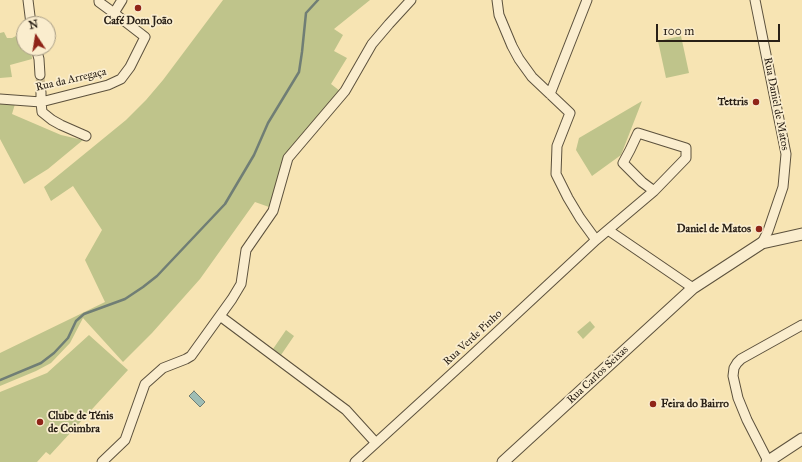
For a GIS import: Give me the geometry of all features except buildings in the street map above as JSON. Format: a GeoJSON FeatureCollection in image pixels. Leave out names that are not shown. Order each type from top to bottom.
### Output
{"type":"FeatureCollection","features":[{"type":"Feature","properties":{"kind":"street"},"geometry":{"type":"LineString","coordinates":[[28,0],[30,16]]}},
{"type":"Feature","properties":{"kind":"street"},"geometry":{"type":"LineString","coordinates":[[99,0],[99,2],[114,13],[122,0]]}},
{"type":"Feature","properties":{"kind":"street"},"geometry":{"type":"LineString","coordinates":[[102,462],[125,440],[145,384],[163,368],[191,356],[232,299],[241,284],[246,250],[273,211],[288,158],[345,91],[372,44],[411,0]]}},
{"type":"Feature","properties":{"kind":"street"},"geometry":{"type":"LineString","coordinates":[[498,0],[499,15],[519,59],[532,77],[570,113],[557,146],[556,174],[568,198],[596,240]]}},
{"type":"Feature","properties":{"kind":"street"},"geometry":{"type":"LineString","coordinates":[[550,94],[587,0]]}},
{"type":"Feature","properties":{"kind":"street","name":"Rua Daniel de Matos"},"geometry":{"type":"LineString","coordinates":[[755,0],[786,154],[783,187],[768,231],[762,243]]}},
{"type":"Feature","properties":{"kind":"street","name":"Rua da Arregaça"},"geometry":{"type":"LineString","coordinates":[[0,99],[41,102],[108,85],[121,79],[145,37],[114,13]]}},
{"type":"Feature","properties":{"kind":"street"},"geometry":{"type":"LineString","coordinates":[[38,56],[40,75]]}},
{"type":"Feature","properties":{"kind":"street"},"geometry":{"type":"LineString","coordinates":[[40,92],[42,112],[52,120],[86,136]]}},
{"type":"Feature","properties":{"kind":"street","name":"Rua Verde Pinho"},"geometry":{"type":"LineString","coordinates":[[355,462],[596,240],[654,191],[686,158],[686,148],[638,133],[623,162],[642,182],[654,191]]}},
{"type":"Feature","properties":{"kind":"street"},"geometry":{"type":"LineString","coordinates":[[608,230],[693,288],[762,243],[802,234]]}},
{"type":"Feature","properties":{"kind":"street","name":"Rua Carlos Seixas"},"geometry":{"type":"LineString","coordinates":[[503,462],[693,288]]}},
{"type":"Feature","properties":{"kind":"street"},"geometry":{"type":"LineString","coordinates":[[220,316],[346,410],[376,442]]}},
{"type":"Feature","properties":{"kind":"street"},"geometry":{"type":"LineString","coordinates":[[802,325],[741,359],[737,362],[734,368],[733,376],[738,398],[767,462],[802,439]]}},
{"type":"Feature","properties":{"kind":"green space"},"geometry":{"type":"Polygon","coordinates":[[[223,0],[370,0],[334,29],[343,35],[334,51],[347,58],[331,84],[340,91],[285,156],[269,207],[255,202],[200,279],[152,333],[123,362],[83,318],[70,343],[51,363],[0,386],[0,353],[105,302],[85,260],[102,230],[73,186],[51,201],[44,187],[126,120],[146,100],[163,80],[223,0]]]}},
{"type":"Feature","properties":{"kind":"green space"},"geometry":{"type":"Polygon","coordinates":[[[4,32],[7,38],[16,36],[16,56],[32,56],[32,59],[10,65],[12,77],[0,78],[0,33],[4,32]]]}},
{"type":"Feature","properties":{"kind":"green space"},"geometry":{"type":"Polygon","coordinates":[[[681,36],[689,73],[666,78],[658,41],[681,36]]]}},
{"type":"Feature","properties":{"kind":"green space"},"geometry":{"type":"Polygon","coordinates":[[[642,101],[621,155],[592,176],[576,150],[579,138],[642,101]]]}},
{"type":"Feature","properties":{"kind":"green space"},"geometry":{"type":"Polygon","coordinates":[[[0,102],[15,104],[12,114],[61,135],[83,140],[48,169],[24,184],[0,139],[0,102]]]}},
{"type":"Feature","properties":{"kind":"green space"},"geometry":{"type":"Polygon","coordinates":[[[590,321],[595,327],[583,339],[577,332],[590,321]]]}},
{"type":"Feature","properties":{"kind":"green space"},"geometry":{"type":"Polygon","coordinates":[[[286,330],[294,336],[281,355],[273,349],[286,330]]]}},
{"type":"Feature","properties":{"kind":"green space","name":"Clube de Ténis de Coimbra"},"geometry":{"type":"Polygon","coordinates":[[[89,335],[128,370],[50,455],[46,452],[37,462],[0,462],[0,392],[47,373],[89,335]]]}},
{"type":"Feature","properties":{"kind":"water"},"geometry":{"type":"Polygon","coordinates":[[[194,391],[205,402],[200,407],[189,396],[194,391]]]}},
{"type":"Feature","properties":{"kind":"waterway"},"geometry":{"type":"LineString","coordinates":[[0,380],[41,363],[54,353],[68,338],[76,321],[84,314],[125,299],[143,287],[157,276],[225,204],[254,155],[268,123],[299,72],[306,13],[318,0]]}},
{"type":"Feature","properties":{"kind":"tunnel"},"geometry":{"type":"LineString","coordinates":[[40,75],[41,92]]}},
{"type":"Feature","properties":{"kind":"place","name":"Café Dom João"},"geometry":{"type":"Point","coordinates":[138,8]}},
{"type":"Feature","properties":{"kind":"place","name":"Tettris"},"geometry":{"type":"Point","coordinates":[756,102]}},
{"type":"Feature","properties":{"kind":"place","name":"Daniel de Matos"},"geometry":{"type":"Point","coordinates":[759,229]}},
{"type":"Feature","properties":{"kind":"place","name":"Feira do Bairro"},"geometry":{"type":"Point","coordinates":[653,404]}},
{"type":"Feature","properties":{"kind":"place","name":"Clube de Ténis de Coimbra"},"geometry":{"type":"Point","coordinates":[40,422]}}]}
